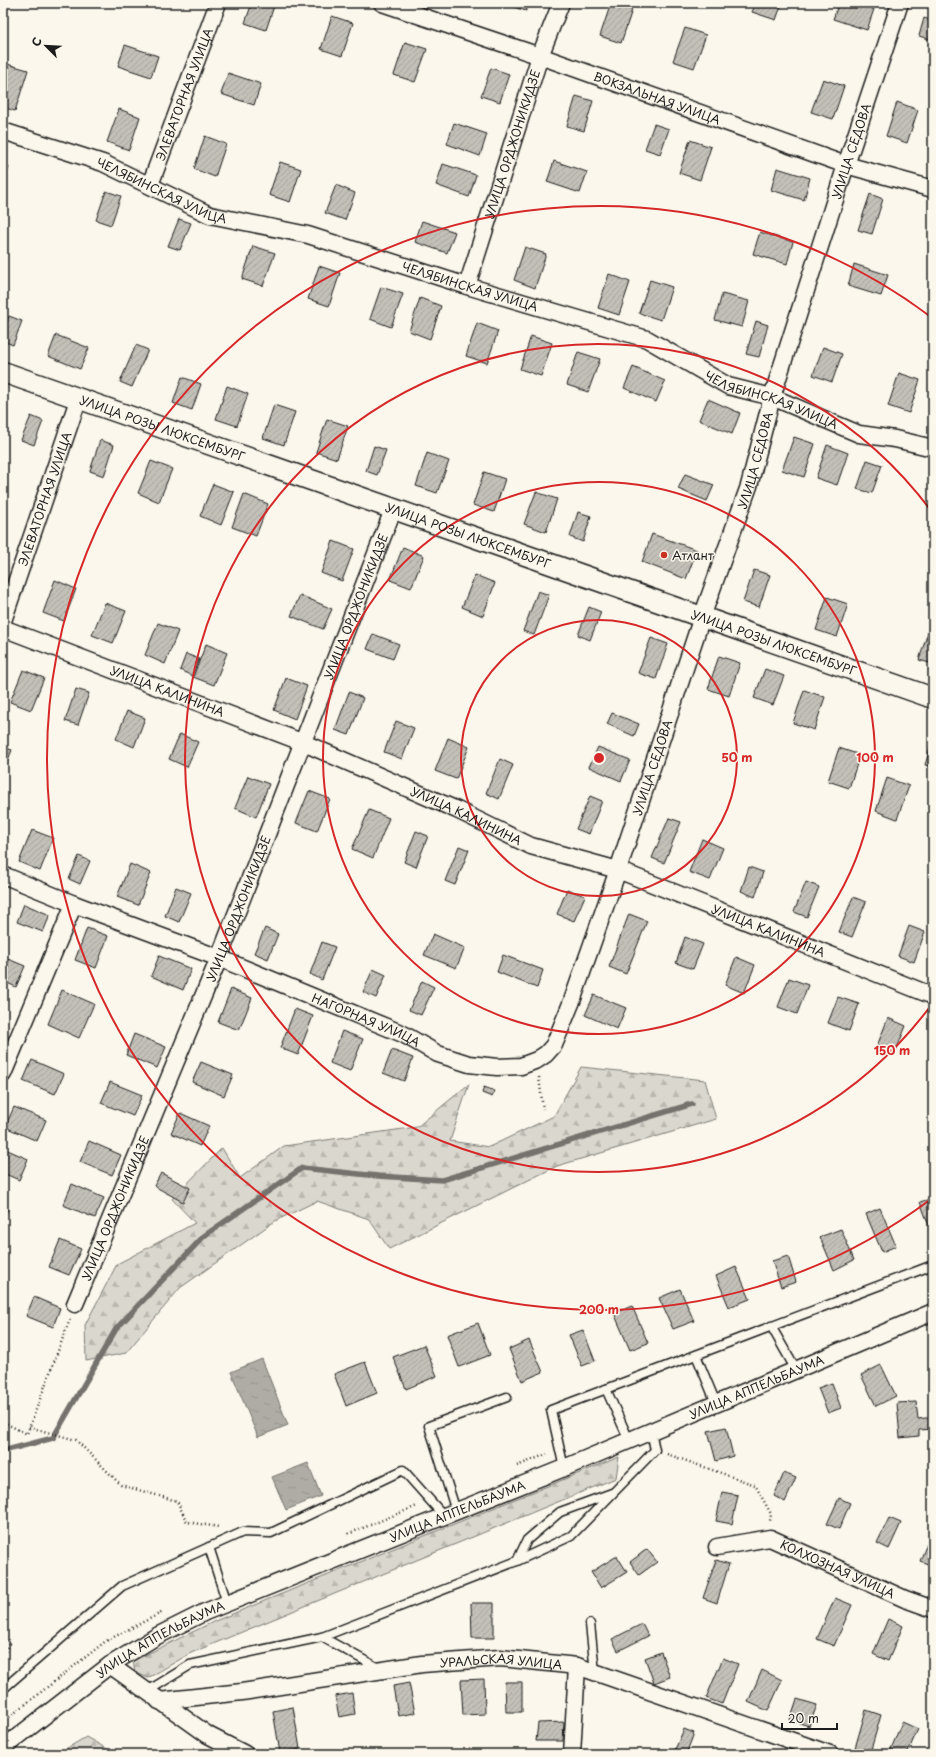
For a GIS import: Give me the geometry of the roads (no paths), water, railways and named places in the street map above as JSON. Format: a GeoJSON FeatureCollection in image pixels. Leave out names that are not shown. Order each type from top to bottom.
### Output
{"type":"FeatureCollection","features":[{"type":"Feature","properties":{"kind":"street","name":"ЭЛЕВАТОРНАЯ УЛИЦА"},"geometry":{"type":"LineString","coordinates":[[150,185],[218,3]]}},
{"type":"Feature","properties":{"kind":"street","name":"ВОКЗАЛЬНАЯ УЛИЦА"},"geometry":{"type":"LineString","coordinates":[[382,3],[540,56],[846,165],[933,189]]}},
{"type":"Feature","properties":{"kind":"street","name":"УЛИЦА ОРДЖОНИКИДЗЕ"},"geometry":{"type":"LineString","coordinates":[[467,286],[540,56],[561,3]]}},
{"type":"Feature","properties":{"kind":"street","name":"УЛИЦА СЕДОВА"},"geometry":{"type":"LineString","coordinates":[[618,870],[702,617],[749,486],[772,396],[900,3]]}},
{"type":"Feature","properties":{"kind":"street","name":"ЧЕЛЯБИНСКАЯ УЛИЦА"},"geometry":{"type":"LineString","coordinates":[[3,131],[103,163],[210,215],[308,235],[467,286],[647,339],[728,386],[772,396],[859,434],[895,439],[933,448]]}},
{"type":"Feature","properties":{"kind":"street","name":"УЛИЦА РОЗЫ ЛЮКСЕМБУРГ"},"geometry":{"type":"LineString","coordinates":[[3,372],[78,400],[933,698]]}},
{"type":"Feature","properties":{"kind":"street","name":"ЭЛЕВАТОРНАЯ УЛИЦА"},"geometry":{"type":"LineString","coordinates":[[3,621],[78,400]]}},
{"type":"Feature","properties":{"kind":"street","name":"УЛИЦА ОРДЖОНИКИДЗЕ"},"geometry":{"type":"LineString","coordinates":[[76,1304],[219,958],[304,743],[393,510]]}},
{"type":"Feature","properties":{"kind":"street","name":"УЛИЦА КАЛИНИНА"},"geometry":{"type":"LineString","coordinates":[[3,628],[304,743],[457,810],[531,846],[618,870],[933,996]]}},
{"type":"Feature","properties":{"kind":"street","name":"НАГОРНАЯ УЛИЦА"},"geometry":{"type":"LineString","coordinates":[[3,875],[74,904],[219,958],[403,1034],[438,1054],[468,1064],[498,1067],[520,1066],[536,1060],[554,1045],[572,1001],[618,870]]}},
{"type":"Feature","properties":{"kind":"street"},"geometry":{"type":"LineString","coordinates":[[3,1074],[74,904]]}},
{"type":"Feature","properties":{"kind":"street","name":"УЛИЦА АППЕЛЬБАУМА"},"geometry":{"type":"LineString","coordinates":[[3,1748],[110,1665],[156,1636],[227,1603],[564,1468],[933,1312]]}},
{"type":"Feature","properties":{"kind":"street","name":"КОЛХОЗНАЯ УЛИЦА"},"geometry":{"type":"LineString","coordinates":[[717,1547],[770,1538],[905,1599],[933,1609]]}},
{"type":"Feature","properties":{"kind":"street","name":"УРАЛЬСКАЯ УЛИЦА"},"geometry":{"type":"LineString","coordinates":[[159,1701],[242,1692],[422,1664],[500,1658],[577,1666],[830,1754]]}},
{"type":"Feature","properties":{"kind":"street"},"geometry":{"type":"LineString","coordinates":[[110,1665],[208,1735],[219,1747],[245,1754]]}},
{"type":"Feature","properties":{"kind":"street"},"geometry":{"type":"LineString","coordinates":[[572,1754],[577,1666]]}},
{"type":"Feature","properties":{"kind":"lane"},"geometry":{"type":"LineString","coordinates":[[564,1468],[551,1410],[933,1265]]}},
{"type":"Feature","properties":{"kind":"lane"},"geometry":{"type":"LineString","coordinates":[[771,1326],[796,1370]]}},
{"type":"Feature","properties":{"kind":"lane"},"geometry":{"type":"LineString","coordinates":[[696,1355],[716,1403]]}},
{"type":"Feature","properties":{"kind":"lane"},"geometry":{"type":"LineString","coordinates":[[606,1389],[629,1440]]}},
{"type":"Feature","properties":{"kind":"lane"},"geometry":{"type":"LineString","coordinates":[[450,1514],[429,1426],[507,1397]]}},
{"type":"Feature","properties":{"kind":"lane"},"geometry":{"type":"LineString","coordinates":[[146,1692],[190,1665],[322,1637],[516,1561],[571,1536],[655,1450],[651,1431]]}},
{"type":"Feature","properties":{"kind":"lane"},"geometry":{"type":"LineString","coordinates":[[3,1689],[122,1586],[243,1532],[270,1533],[403,1470],[450,1514]]}},
{"type":"Feature","properties":{"kind":"lane"},"geometry":{"type":"LineString","coordinates":[[516,1561],[527,1540],[560,1512],[615,1492]]}},
{"type":"Feature","properties":{"kind":"lane"},"geometry":{"type":"LineString","coordinates":[[209,1547],[227,1603]]}},
{"type":"Feature","properties":{"kind":"lane"},"geometry":{"type":"LineString","coordinates":[[590,1624],[595,1672]]}},
{"type":"Feature","properties":{"kind":"lane"},"geometry":{"type":"LineString","coordinates":[[322,1637],[382,1670]]}},
{"type":"Feature","properties":{"kind":"water"},"geometry":{"type":"Polygon","coordinates":[[[262,1359],[288,1425],[258,1437],[231,1372],[262,1359]]]}},
{"type":"Feature","properties":{"kind":"water"},"geometry":{"type":"Polygon","coordinates":[[[308,1463],[321,1496],[286,1510],[272,1477],[308,1463]]]}},
{"type":"Feature","properties":{"kind":"waterway"},"geometry":{"type":"LineString","coordinates":[[3,1451],[53,1438],[116,1329],[204,1236],[302,1168],[378,1176],[442,1180],[692,1104]]}},
{"type":"Feature","properties":{"kind":"place","name":"Атлант"},"geometry":{"type":"Point","coordinates":[664,555]}}]}
